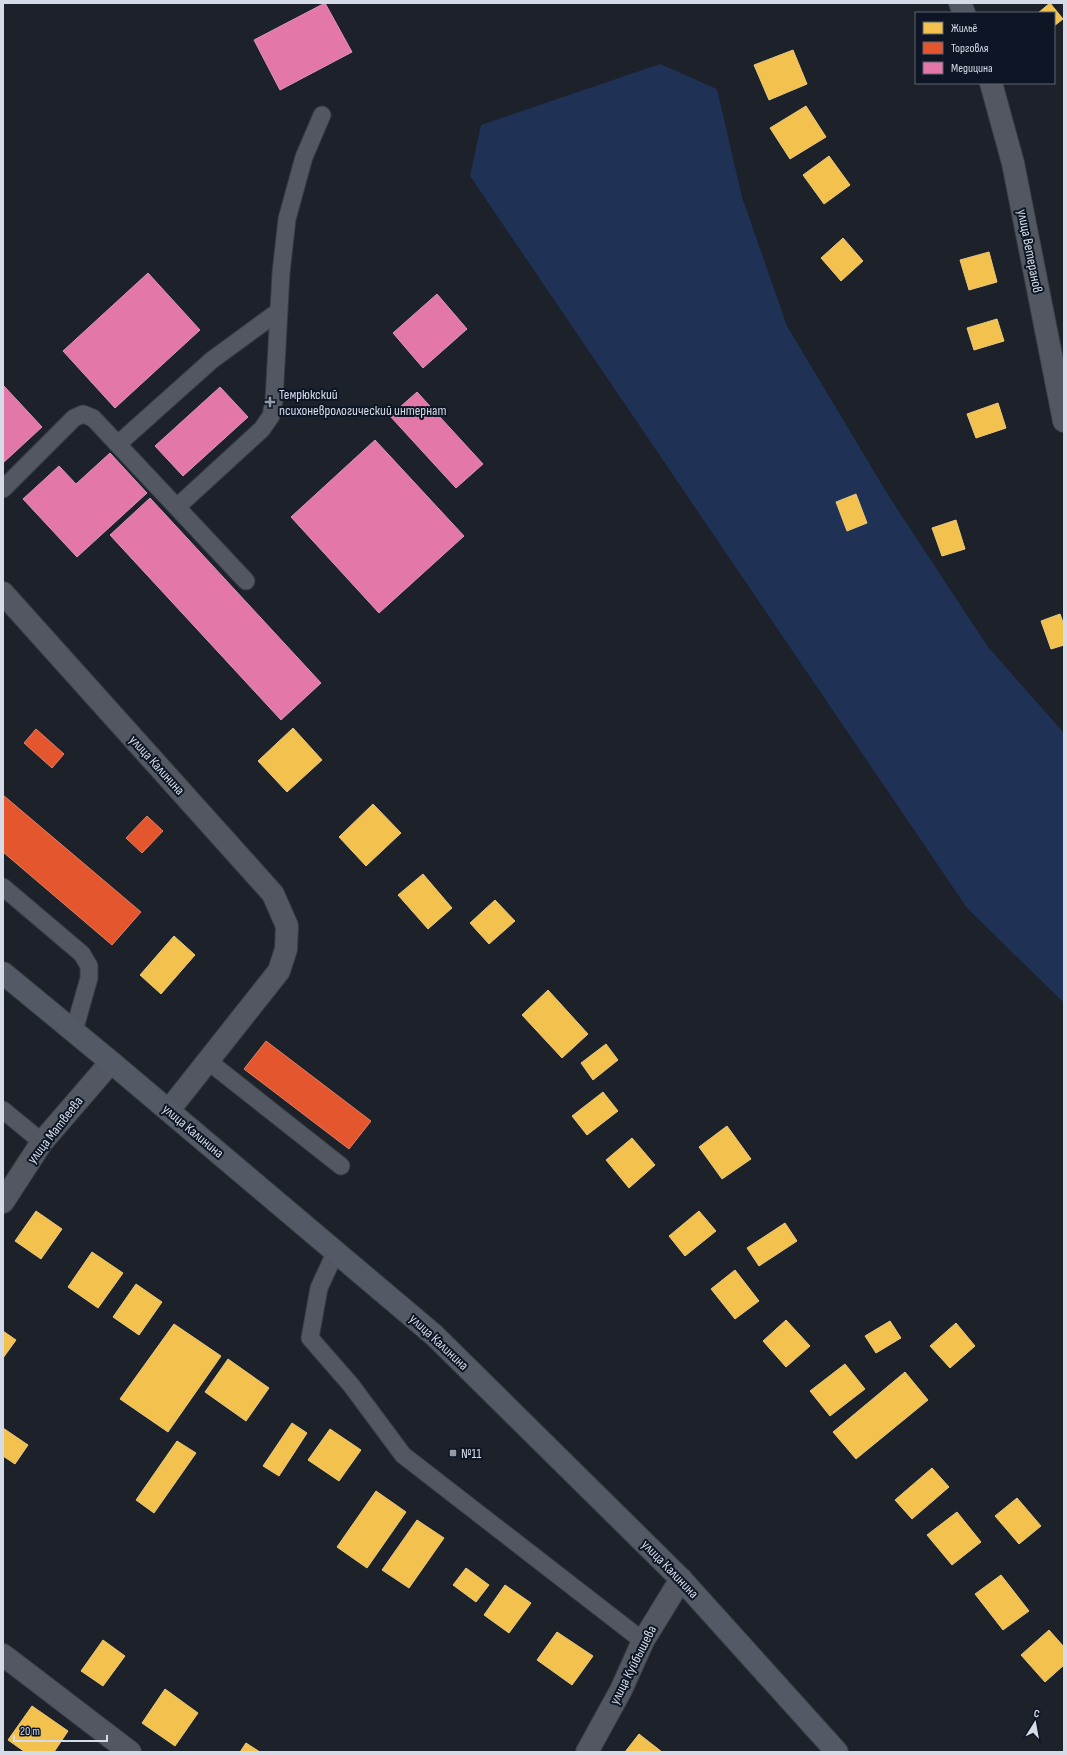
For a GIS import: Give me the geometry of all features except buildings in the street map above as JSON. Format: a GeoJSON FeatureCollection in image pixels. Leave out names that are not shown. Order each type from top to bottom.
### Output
{"type":"FeatureCollection","features":[{"type":"Feature","properties":{"kind":"main road","name":"улица Калинина"},"geometry":{"type":"LineString","coordinates":[[3,973],[112,1062],[434,1335],[681,1580],[837,1752]]}},
{"type":"Feature","properties":{"kind":"street","name":"улица Ветеранов"},"geometry":{"type":"LineString","coordinates":[[991,84],[1013,163],[1064,421]]}},
{"type":"Feature","properties":{"kind":"street","name":"улица Калинина"},"geometry":{"type":"LineString","coordinates":[[3,593],[273,894],[287,926],[286,948],[280,971],[168,1110]]}},
{"type":"Feature","properties":{"kind":"street","name":"улица Матвеева"},"geometry":{"type":"LineString","coordinates":[[3,1202],[42,1142],[112,1062]]}},
{"type":"Feature","properties":{"kind":"street","name":"улица Куйбышева"},"geometry":{"type":"LineString","coordinates":[[587,1752],[621,1690],[643,1641],[681,1580]]}},
{"type":"Feature","properties":{"kind":"street"},"geometry":{"type":"LineString","coordinates":[[3,1655],[130,1752]]}},
{"type":"Feature","properties":{"kind":"lane"},"geometry":{"type":"LineString","coordinates":[[177,507],[262,428],[271,416],[274,400],[279,311],[287,219],[304,157],[322,115]]}},
{"type":"Feature","properties":{"kind":"lane"},"geometry":{"type":"LineString","coordinates":[[118,444],[212,360],[279,311]]}},
{"type":"Feature","properties":{"kind":"lane"},"geometry":{"type":"LineString","coordinates":[[3,489],[74,418],[83,414],[93,418],[246,581]]}},
{"type":"Feature","properties":{"kind":"lane"},"geometry":{"type":"LineString","coordinates":[[3,887],[82,954],[89,966],[89,978],[74,1031]]}},
{"type":"Feature","properties":{"kind":"lane"},"geometry":{"type":"LineString","coordinates":[[208,1060],[341,1166]]}},
{"type":"Feature","properties":{"kind":"lane"},"geometry":{"type":"LineString","coordinates":[[3,1110],[42,1142]]}},
{"type":"Feature","properties":{"kind":"lane"},"geometry":{"type":"LineString","coordinates":[[336,1252],[319,1288],[310,1338],[351,1385],[403,1455],[643,1641]]}},
{"type":"Feature","properties":{"kind":"shaded area"},"geometry":{"type":"Polygon","coordinates":[[[660,64],[717,89],[742,197],[787,326],[890,498],[988,647],[1064,733],[1064,1003],[967,908],[470,176],[481,125],[660,64]]]}},
{"type":"Feature","properties":{"kind":"place","name":"Темрюкский психоневрологический интернат"},"geometry":{"type":"Point","coordinates":[270,402]}},
{"type":"Feature","properties":{"kind":"place","name":"№11"},"geometry":{"type":"Point","coordinates":[453,1453]}}]}
